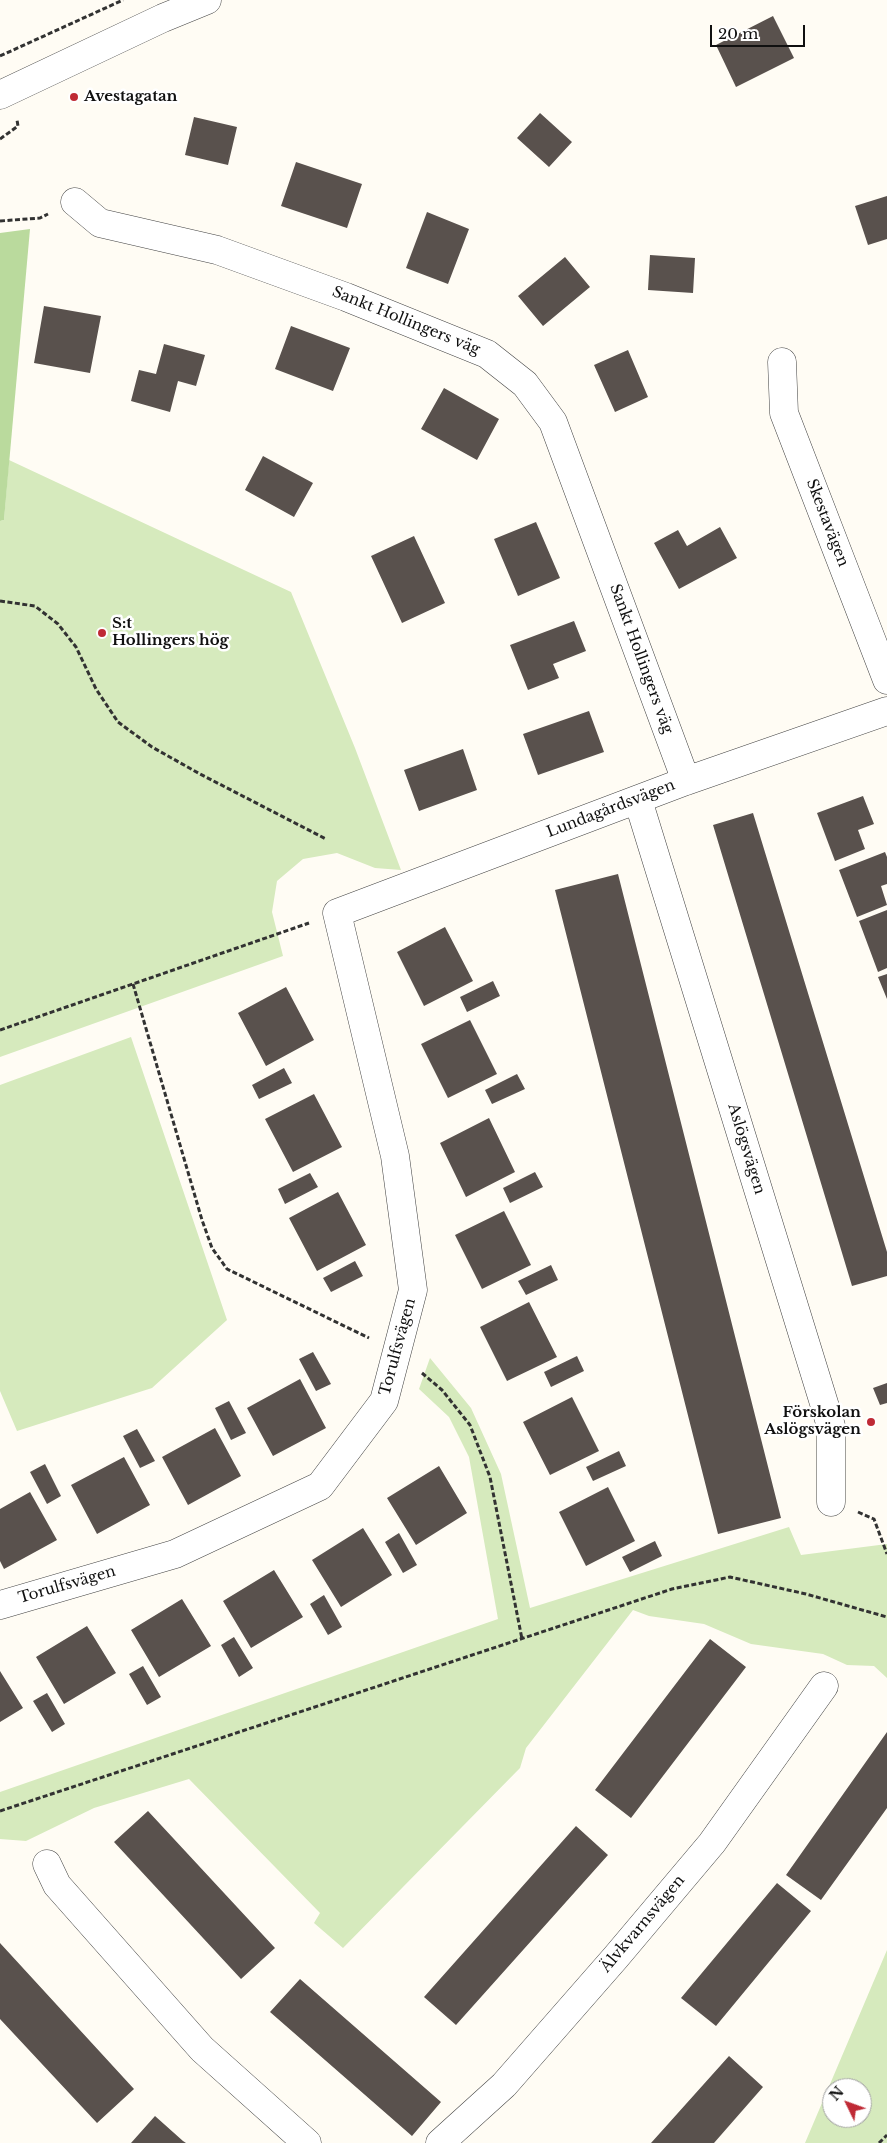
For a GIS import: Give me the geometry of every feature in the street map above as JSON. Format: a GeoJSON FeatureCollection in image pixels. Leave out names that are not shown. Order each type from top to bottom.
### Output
{"type":"FeatureCollection","features":[{"type":"Feature","properties":{"kind":"street"},"geometry":{"type":"LineString","coordinates":[[0,95],[163,18],[207,0]]}},
{"type":"Feature","properties":{"kind":"street","name":"Sankt Hollingers väg"},"geometry":{"type":"LineString","coordinates":[[75,202],[100,223],[217,250],[346,297],[408,322],[487,354],[525,384],[553,422],[686,781]]}},
{"type":"Feature","properties":{"kind":"street","name":"Skestavägen"},"geometry":{"type":"LineString","coordinates":[[782,362],[784,413],[887,680]]}},
{"type":"Feature","properties":{"kind":"street","name":"Lundagårdsvägen"},"geometry":{"type":"LineString","coordinates":[[337,913],[686,781],[887,711]]}},
{"type":"Feature","properties":{"kind":"street","name":"Aslögsvägen"},"geometry":{"type":"LineString","coordinates":[[638,800],[831,1426],[832,1502]]}},
{"type":"Feature","properties":{"kind":"street","name":"Torulfsvägen"},"geometry":{"type":"LineString","coordinates":[[0,1605],[175,1554],[320,1486],[384,1401],[413,1290],[395,1156],[337,913]]}},
{"type":"Feature","properties":{"kind":"street","name":"Älvkvarnsvägen"},"geometry":{"type":"LineString","coordinates":[[440,2143],[504,2085],[616,1958],[712,1843],[824,1686]]}},
{"type":"Feature","properties":{"kind":"street"},"geometry":{"type":"LineString","coordinates":[[47,1864],[57,1885],[202,2049],[307,2143]]}},
{"type":"Feature","properties":{"kind":"path"},"geometry":{"type":"LineString","coordinates":[[0,56],[123,0]]}},
{"type":"Feature","properties":{"kind":"path"},"geometry":{"type":"LineString","coordinates":[[0,221],[40,218],[75,202]]}},
{"type":"Feature","properties":{"kind":"path"},"geometry":{"type":"LineString","coordinates":[[0,601],[35,606],[58,624],[76,647],[96,689],[118,722],[152,747],[326,839]]}},
{"type":"Feature","properties":{"kind":"path"},"geometry":{"type":"LineString","coordinates":[[0,1030],[337,913]]}},
{"type":"Feature","properties":{"kind":"path"},"geometry":{"type":"LineString","coordinates":[[133,984],[202,1220],[212,1248],[227,1269],[397,1353],[442,1390],[470,1425],[490,1477],[522,1639]]}},
{"type":"Feature","properties":{"kind":"path"},"geometry":{"type":"LineString","coordinates":[[832,1502],[874,1518],[887,1554]]}},
{"type":"Feature","properties":{"kind":"path"},"geometry":{"type":"LineString","coordinates":[[0,1811],[672,1590],[730,1577],[806,1594],[887,1617]]}},
{"type":"Feature","properties":{"kind":"path"},"geometry":{"type":"LineString","coordinates":[[879,2143],[887,2135]]}},
{"type":"Feature","properties":{"kind":"green space"},"geometry":{"type":"Polygon","coordinates":[[[30,229],[4,520],[0,521],[0,233],[30,229]]]}},
{"type":"Feature","properties":{"kind":"green space"},"geometry":{"type":"Polygon","coordinates":[[[9,460],[291,592],[355,748],[401,870],[375,868],[337,853],[303,859],[277,881],[272,912],[283,956],[0,1057],[0,521],[4,520],[9,460]]]}},
{"type":"Feature","properties":{"kind":"green space"},"geometry":{"type":"Polygon","coordinates":[[[131,1037],[227,1320],[152,1388],[17,1431],[0,1391],[0,1085],[131,1037]]]}},
{"type":"Feature","properties":{"kind":"green space"},"geometry":{"type":"Polygon","coordinates":[[[430,1358],[471,1408],[501,1474],[530,1608],[789,1527],[801,1555],[887,1544],[887,1678],[874,1666],[847,1665],[823,1654],[751,1644],[704,1624],[649,1616],[633,1610],[526,1748],[520,1768],[343,1948],[314,1923],[320,1913],[189,1779],[94,1808],[26,1841],[0,1839],[0,1792],[498,1619],[469,1457],[449,1417],[419,1389],[430,1358]]]}},
{"type":"Feature","properties":{"kind":"green space"},"geometry":{"type":"Polygon","coordinates":[[[887,1950],[887,2143],[805,2143],[822,2103],[822,2128],[872,2128],[872,2078],[833,2078],[887,1950]]]}},
{"type":"Feature","properties":{"kind":"building"},"geometry":{"type":"Polygon","coordinates":[[[773,16],[794,58],[736,87],[716,45],[773,16]]]}},
{"type":"Feature","properties":{"kind":"building"},"geometry":{"type":"Polygon","coordinates":[[[540,113],[572,142],[549,167],[517,138],[540,113]]]}},
{"type":"Feature","properties":{"kind":"building"},"geometry":{"type":"Polygon","coordinates":[[[194,117],[237,127],[228,165],[185,155],[194,117]]]}},
{"type":"Feature","properties":{"kind":"building"},"geometry":{"type":"Polygon","coordinates":[[[296,162],[362,184],[347,228],[281,206],[296,162]]]}},
{"type":"Feature","properties":{"kind":"building"},"geometry":{"type":"Polygon","coordinates":[[[887,196],[887,239],[868,245],[855,206],[887,196]]]}},
{"type":"Feature","properties":{"kind":"building"},"geometry":{"type":"Polygon","coordinates":[[[427,212],[469,229],[448,284],[406,268],[427,212]]]}},
{"type":"Feature","properties":{"kind":"building"},"geometry":{"type":"Polygon","coordinates":[[[650,255],[695,258],[693,293],[648,290],[650,255]]]}},
{"type":"Feature","properties":{"kind":"building"},"geometry":{"type":"Polygon","coordinates":[[[565,257],[590,287],[543,326],[518,296],[565,257]]]}},
{"type":"Feature","properties":{"kind":"building"},"geometry":{"type":"Polygon","coordinates":[[[44,306],[101,316],[90,373],[34,363],[44,306]]]}},
{"type":"Feature","properties":{"kind":"building"},"geometry":{"type":"Polygon","coordinates":[[[291,326],[350,348],[333,391],[275,369],[291,326]]]}},
{"type":"Feature","properties":{"kind":"building"},"geometry":{"type":"Polygon","coordinates":[[[164,344],[205,355],[196,386],[178,381],[170,412],[131,401],[139,370],[156,374],[164,344]]]}},
{"type":"Feature","properties":{"kind":"building"},"geometry":{"type":"Polygon","coordinates":[[[628,350],[648,397],[615,412],[594,365],[628,350]]]}},
{"type":"Feature","properties":{"kind":"building"},"geometry":{"type":"Polygon","coordinates":[[[444,388],[499,419],[477,460],[421,429],[444,388]]]}},
{"type":"Feature","properties":{"kind":"building"},"geometry":{"type":"Polygon","coordinates":[[[263,456],[313,483],[294,517],[245,490],[263,456]]]}},
{"type":"Feature","properties":{"kind":"building"},"geometry":{"type":"Polygon","coordinates":[[[536,522],[560,578],[518,596],[494,539],[536,522]]]}},
{"type":"Feature","properties":{"kind":"building"},"geometry":{"type":"Polygon","coordinates":[[[720,527],[737,558],[679,589],[654,543],[678,530],[687,546],[720,527]]]}},
{"type":"Feature","properties":{"kind":"building"},"geometry":{"type":"Polygon","coordinates":[[[414,536],[445,603],[402,623],[371,556],[414,536]]]}},
{"type":"Feature","properties":{"kind":"building"},"geometry":{"type":"Polygon","coordinates":[[[574,621],[586,651],[553,664],[559,678],[528,690],[510,645],[574,621]]]}},
{"type":"Feature","properties":{"kind":"building"},"geometry":{"type":"Polygon","coordinates":[[[589,711],[604,752],[538,775],[523,734],[589,711]]]}},
{"type":"Feature","properties":{"kind":"building"},"geometry":{"type":"Polygon","coordinates":[[[463,749],[477,790],[419,811],[404,770],[463,749]]]}},
{"type":"Feature","properties":{"kind":"building"},"geometry":{"type":"Polygon","coordinates":[[[863,796],[874,824],[858,830],[865,849],[835,861],[817,813],[863,796]]]}},
{"type":"Feature","properties":{"kind":"building"},"geometry":{"type":"Polygon","coordinates":[[[753,813],[887,1252],[887,1276],[852,1286],[713,825],[753,813]]]}},
{"type":"Feature","properties":{"kind":"building"},"geometry":{"type":"Polygon","coordinates":[[[885,852],[887,857],[887,884],[881,886],[887,905],[857,917],[839,870],[885,852]]]}},
{"type":"Feature","properties":{"kind":"building"},"geometry":{"type":"Polygon","coordinates":[[[618,874],[781,1518],[718,1534],[555,890],[618,874]]]}},
{"type":"Feature","properties":{"kind":"building"},"geometry":{"type":"Polygon","coordinates":[[[887,910],[887,968],[878,972],[859,921],[887,910]]]}},
{"type":"Feature","properties":{"kind":"building"},"geometry":{"type":"Polygon","coordinates":[[[445,927],[473,981],[424,1006],[397,952],[445,927]]]}},
{"type":"Feature","properties":{"kind":"building"},"geometry":{"type":"Polygon","coordinates":[[[887,974],[887,999],[878,977],[887,974]]]}},
{"type":"Feature","properties":{"kind":"building"},"geometry":{"type":"Polygon","coordinates":[[[493,981],[500,996],[467,1012],[460,997],[493,981]]]}},
{"type":"Feature","properties":{"kind":"building"},"geometry":{"type":"Polygon","coordinates":[[[286,987],[314,1040],[266,1066],[238,1013],[286,987]]]}},
{"type":"Feature","properties":{"kind":"building"},"geometry":{"type":"Polygon","coordinates":[[[470,1020],[497,1074],[448,1098],[421,1044],[470,1020]]]}},
{"type":"Feature","properties":{"kind":"building"},"geometry":{"type":"Polygon","coordinates":[[[284,1068],[292,1083],[259,1099],[252,1085],[284,1068]]]}},
{"type":"Feature","properties":{"kind":"building"},"geometry":{"type":"Polygon","coordinates":[[[517,1074],[525,1089],[492,1104],[485,1090],[517,1074]]]}},
{"type":"Feature","properties":{"kind":"building"},"geometry":{"type":"Polygon","coordinates":[[[314,1094],[342,1147],[293,1172],[265,1119],[314,1094]]]}},
{"type":"Feature","properties":{"kind":"building"},"geometry":{"type":"Polygon","coordinates":[[[489,1118],[515,1172],[466,1197],[440,1143],[489,1118]]]}},
{"type":"Feature","properties":{"kind":"building"},"geometry":{"type":"Polygon","coordinates":[[[535,1172],[543,1187],[510,1203],[503,1188],[535,1172]]]}},
{"type":"Feature","properties":{"kind":"building"},"geometry":{"type":"Polygon","coordinates":[[[310,1173],[318,1187],[285,1204],[278,1189],[310,1173]]]}},
{"type":"Feature","properties":{"kind":"building"},"geometry":{"type":"Polygon","coordinates":[[[338,1192],[366,1245],[317,1271],[289,1218],[338,1192]]]}},
{"type":"Feature","properties":{"kind":"building"},"geometry":{"type":"Polygon","coordinates":[[[504,1211],[531,1265],[482,1289],[455,1235],[504,1211]]]}},
{"type":"Feature","properties":{"kind":"building"},"geometry":{"type":"Polygon","coordinates":[[[355,1261],[363,1276],[331,1292],[323,1278],[355,1261]]]}},
{"type":"Feature","properties":{"kind":"building"},"geometry":{"type":"Polygon","coordinates":[[[551,1265],[558,1280],[526,1295],[518,1281],[551,1265]]]}},
{"type":"Feature","properties":{"kind":"building"},"geometry":{"type":"Polygon","coordinates":[[[529,1302],[557,1357],[507,1381],[480,1327],[529,1302]]]}},
{"type":"Feature","properties":{"kind":"building"},"geometry":{"type":"Polygon","coordinates":[[[313,1352],[331,1384],[316,1391],[299,1359],[313,1352]]]}},
{"type":"Feature","properties":{"kind":"building"},"geometry":{"type":"Polygon","coordinates":[[[577,1356],[584,1371],[551,1387],[544,1372],[577,1356]]]}},
{"type":"Feature","properties":{"kind":"building"},"geometry":{"type":"Polygon","coordinates":[[[300,1379],[326,1428],[273,1456],[247,1408],[300,1379]]]}},
{"type":"Feature","properties":{"kind":"building"},"geometry":{"type":"Polygon","coordinates":[[[887,1383],[887,1403],[880,1405],[873,1388],[887,1383]]]}},
{"type":"Feature","properties":{"kind":"building"},"geometry":{"type":"Polygon","coordinates":[[[572,1397],[599,1451],[550,1475],[523,1422],[572,1397]]]}},
{"type":"Feature","properties":{"kind":"building"},"geometry":{"type":"Polygon","coordinates":[[[229,1401],[246,1433],[231,1440],[215,1408],[229,1401]]]}},
{"type":"Feature","properties":{"kind":"building"},"geometry":{"type":"Polygon","coordinates":[[[215,1428],[241,1476],[188,1505],[162,1457],[215,1428]]]}},
{"type":"Feature","properties":{"kind":"building"},"geometry":{"type":"Polygon","coordinates":[[[137,1429],[155,1461],[140,1468],[123,1436],[137,1429]]]}},
{"type":"Feature","properties":{"kind":"building"},"geometry":{"type":"Polygon","coordinates":[[[619,1451],[626,1466],[593,1481],[586,1467],[619,1451]]]}},
{"type":"Feature","properties":{"kind":"building"},"geometry":{"type":"Polygon","coordinates":[[[124,1457],[150,1505],[97,1534],[71,1485],[124,1457]]]}},
{"type":"Feature","properties":{"kind":"building"},"geometry":{"type":"Polygon","coordinates":[[[45,1464],[61,1496],[47,1504],[30,1472],[45,1464]]]}},
{"type":"Feature","properties":{"kind":"building"},"geometry":{"type":"Polygon","coordinates":[[[439,1466],[467,1513],[416,1545],[387,1498],[439,1466]]]}},
{"type":"Feature","properties":{"kind":"building"},"geometry":{"type":"Polygon","coordinates":[[[608,1487],[635,1541],[586,1566],[559,1512],[608,1487]]]}},
{"type":"Feature","properties":{"kind":"building"},"geometry":{"type":"Polygon","coordinates":[[[30,1492],[57,1540],[4,1569],[0,1561],[0,1509],[30,1492]]]}},
{"type":"Feature","properties":{"kind":"building"},"geometry":{"type":"Polygon","coordinates":[[[363,1528],[392,1575],[341,1607],[312,1560],[363,1528]]]}},
{"type":"Feature","properties":{"kind":"building"},"geometry":{"type":"Polygon","coordinates":[[[399,1533],[417,1565],[403,1573],[385,1542],[399,1533]]]}},
{"type":"Feature","properties":{"kind":"building"},"geometry":{"type":"Polygon","coordinates":[[[655,1541],[662,1556],[630,1572],[622,1557],[655,1541]]]}},
{"type":"Feature","properties":{"kind":"building"},"geometry":{"type":"Polygon","coordinates":[[[274,1570],[303,1617],[251,1648],[223,1601],[274,1570]]]}},
{"type":"Feature","properties":{"kind":"building"},"geometry":{"type":"Polygon","coordinates":[[[324,1595],[342,1627],[328,1635],[310,1604],[324,1595]]]}},
{"type":"Feature","properties":{"kind":"building"},"geometry":{"type":"Polygon","coordinates":[[[182,1599],[211,1646],[159,1677],[131,1630],[182,1599]]]}},
{"type":"Feature","properties":{"kind":"building"},"geometry":{"type":"Polygon","coordinates":[[[87,1626],[116,1673],[64,1704],[36,1657],[87,1626]]]}},
{"type":"Feature","properties":{"kind":"building"},"geometry":{"type":"Polygon","coordinates":[[[234,1637],[253,1668],[239,1677],[221,1645],[234,1637]]]}},
{"type":"Feature","properties":{"kind":"building"},"geometry":{"type":"Polygon","coordinates":[[[710,1639],[746,1667],[631,1818],[595,1790],[710,1639]]]}},
{"type":"Feature","properties":{"kind":"building"},"geometry":{"type":"Polygon","coordinates":[[[143,1666],[161,1697],[147,1705],[129,1674],[143,1666]]]}},
{"type":"Feature","properties":{"kind":"building"},"geometry":{"type":"Polygon","coordinates":[[[0,1671],[23,1708],[0,1722],[0,1671]]]}},
{"type":"Feature","properties":{"kind":"building"},"geometry":{"type":"Polygon","coordinates":[[[47,1693],[65,1724],[52,1732],[33,1701],[47,1693]]]}},
{"type":"Feature","properties":{"kind":"building"},"geometry":{"type":"Polygon","coordinates":[[[887,1732],[887,1808],[821,1900],[786,1875],[887,1732]]]}},
{"type":"Feature","properties":{"kind":"building"},"geometry":{"type":"Polygon","coordinates":[[[148,1811],[275,1948],[241,1979],[114,1842],[148,1811]]]}},
{"type":"Feature","properties":{"kind":"building"},"geometry":{"type":"Polygon","coordinates":[[[576,1826],[608,1855],[456,2025],[424,1997],[576,1826]]]}},
{"type":"Feature","properties":{"kind":"building"},"geometry":{"type":"Polygon","coordinates":[[[777,1883],[811,1911],[716,2026],[681,1998],[777,1883]]]}},
{"type":"Feature","properties":{"kind":"building"},"geometry":{"type":"Polygon","coordinates":[[[0,1943],[134,2089],[97,2123],[0,2019],[0,1943]]]}},
{"type":"Feature","properties":{"kind":"building"},"geometry":{"type":"Polygon","coordinates":[[[300,1979],[441,2102],[412,2136],[270,2012],[300,1979]]]}},
{"type":"Feature","properties":{"kind":"building"},"geometry":{"type":"Polygon","coordinates":[[[729,2056],[763,2087],[714,2143],[651,2143],[729,2056]]]}},
{"type":"Feature","properties":{"kind":"building"},"geometry":{"type":"Polygon","coordinates":[[[155,2116],[183,2141],[186,2143],[131,2143],[155,2116]]]}},
{"type":"Feature","properties":{"kind":"place","name":"Avestagatan"},"geometry":{"type":"Point","coordinates":[74,97]}},
{"type":"Feature","properties":{"kind":"place","name":"S:t Hollingers hög"},"geometry":{"type":"Point","coordinates":[102,633]}},
{"type":"Feature","properties":{"kind":"place","name":"Förskolan Aslögsvägen"},"geometry":{"type":"Point","coordinates":[871,1422]}}]}
